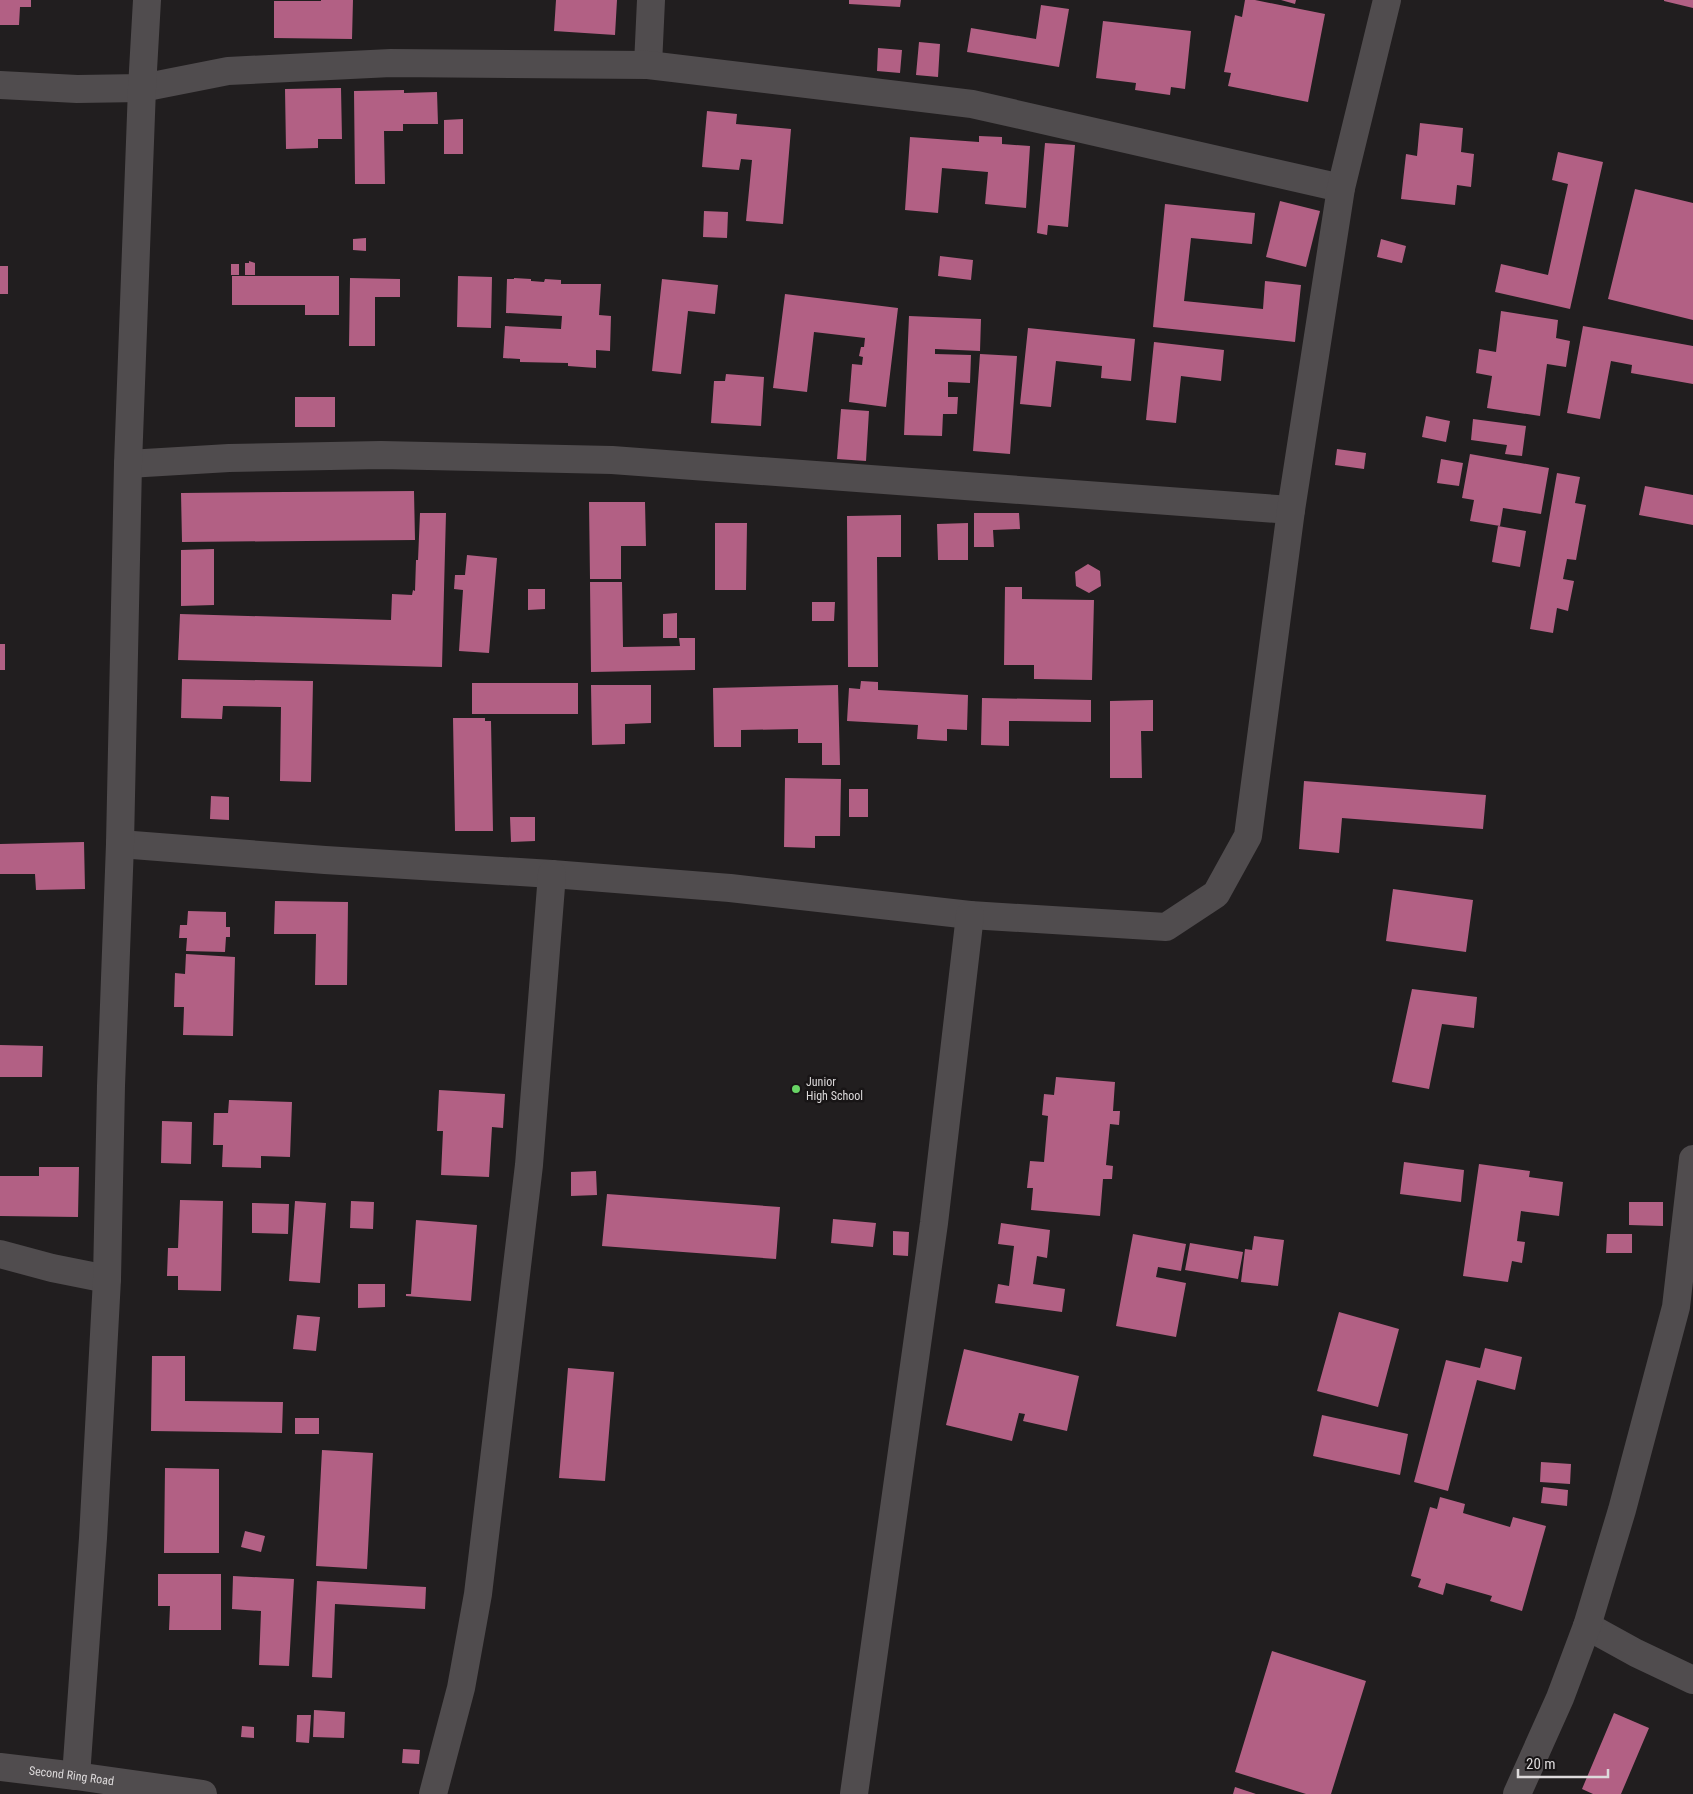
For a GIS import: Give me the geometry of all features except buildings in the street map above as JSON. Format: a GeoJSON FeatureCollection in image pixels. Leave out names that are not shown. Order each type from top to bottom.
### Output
{"type":"FeatureCollection","features":[{"type":"Feature","properties":{"kind":"street"},"geometry":{"type":"LineString","coordinates":[[76,1776],[93,1538],[107,1279],[111,1086],[120,844],[128,464],[147,0]]}},
{"type":"Feature","properties":{"kind":"street"},"geometry":{"type":"LineString","coordinates":[[648,65],[650,0]]}},
{"type":"Feature","properties":{"kind":"street"},"geometry":{"type":"LineString","coordinates":[[120,844],[730,888],[970,915],[1166,926],[1216,894],[1248,836],[1291,510],[1341,188],[1387,0]]}},
{"type":"Feature","properties":{"kind":"street"},"geometry":{"type":"LineString","coordinates":[[0,85],[78,89],[142,88],[228,71],[382,64],[648,65],[972,104],[1341,188]]}},
{"type":"Feature","properties":{"kind":"street"},"geometry":{"type":"LineString","coordinates":[[128,464],[229,458],[382,455],[612,460],[1291,510]]}},
{"type":"Feature","properties":{"kind":"street"},"geometry":{"type":"LineString","coordinates":[[433,1794],[461,1688],[478,1594],[529,1165],[552,874]]}},
{"type":"Feature","properties":{"kind":"street"},"geometry":{"type":"LineString","coordinates":[[854,1794],[934,1223],[970,915]]}},
{"type":"Feature","properties":{"kind":"street"},"geometry":{"type":"LineString","coordinates":[[1518,1794],[1560,1698],[1587,1626],[1622,1510],[1676,1308],[1693,1159]]}},
{"type":"Feature","properties":{"kind":"street"},"geometry":{"type":"LineString","coordinates":[[0,1254],[52,1268],[107,1279]]}},
{"type":"Feature","properties":{"kind":"street"},"geometry":{"type":"LineString","coordinates":[[1587,1626],[1636,1653],[1693,1680]]}},
{"type":"Feature","properties":{"kind":"street","name":"Second Ring Road"},"geometry":{"type":"LineString","coordinates":[[0,1767],[203,1794]]}},
{"type":"Feature","properties":{"kind":"place","name":"Junior High School"},"geometry":{"type":"Point","coordinates":[796,1089]}}]}
